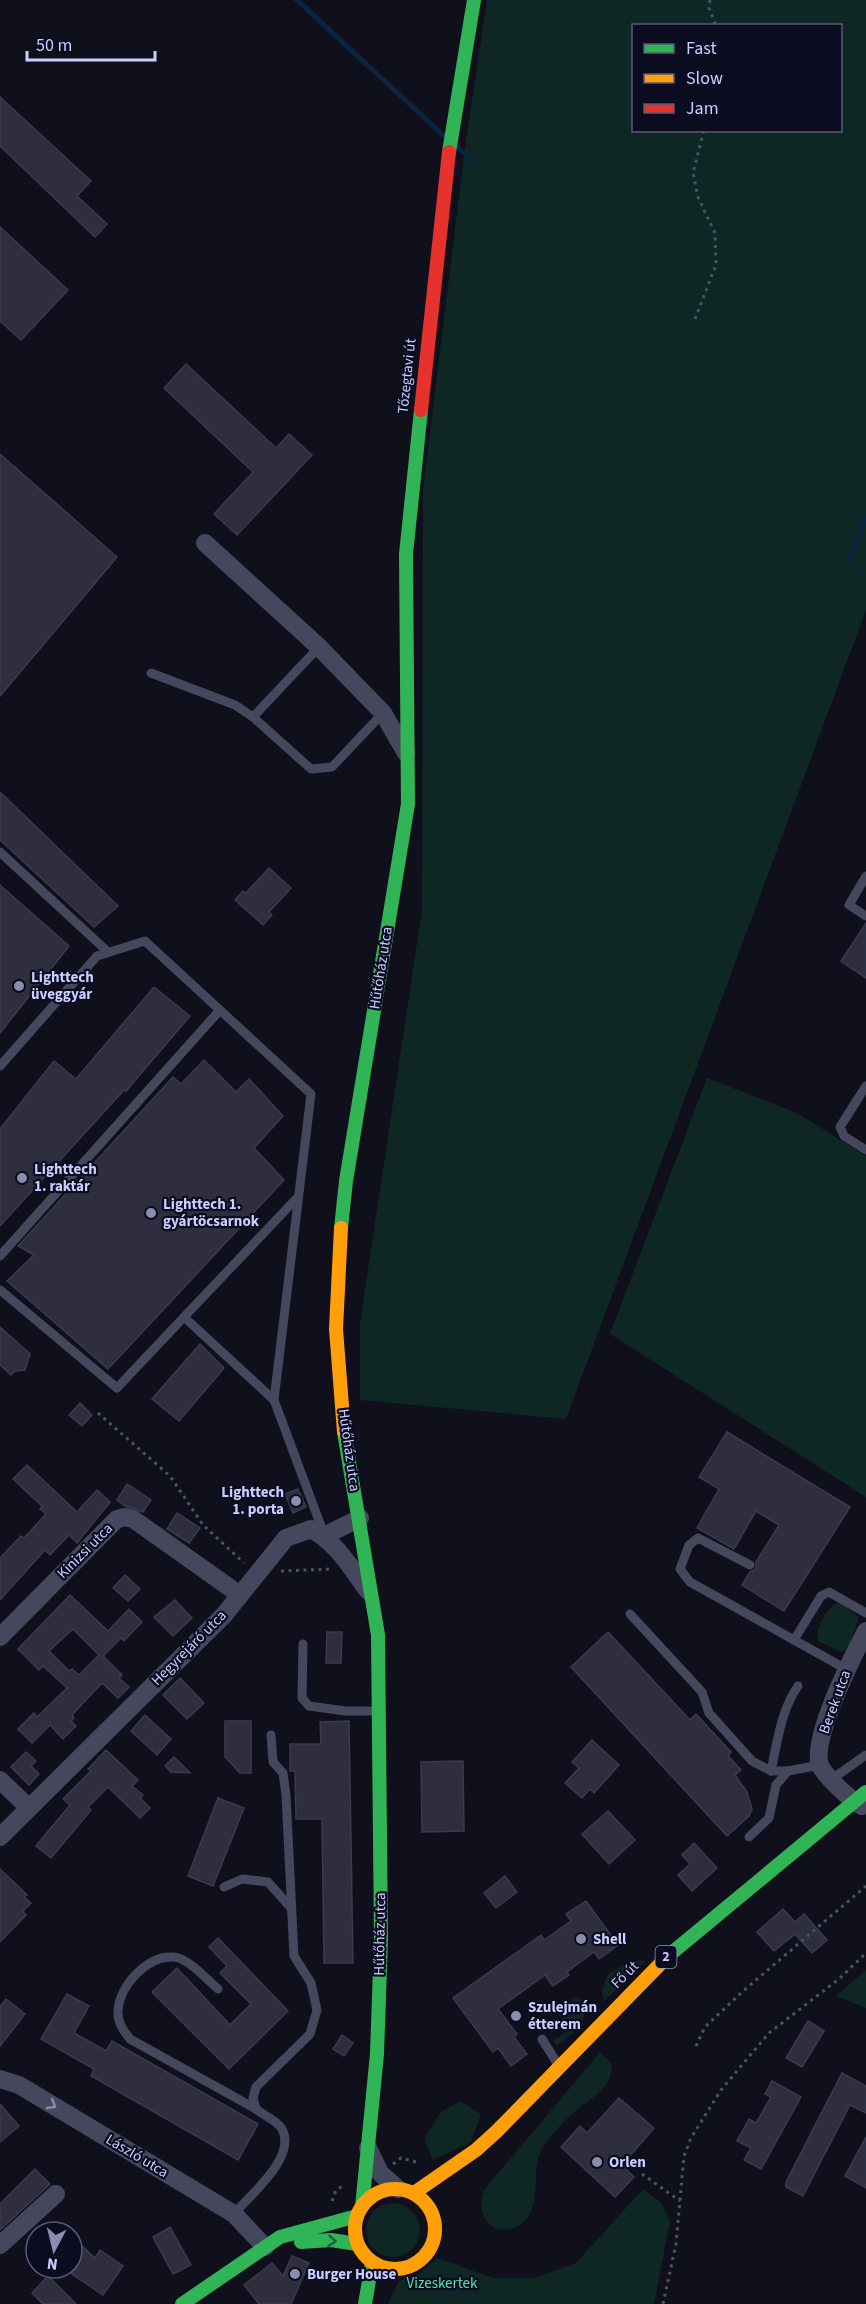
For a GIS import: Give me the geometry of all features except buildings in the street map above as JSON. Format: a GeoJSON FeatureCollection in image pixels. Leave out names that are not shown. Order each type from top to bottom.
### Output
{"type":"FeatureCollection","features":[{"type":"Feature","properties":{"kind":"street","name":"Tőzegtavi út"},"geometry":{"type":"LineString","coordinates":[[409,757],[406,554],[444,182],[474,0]]}},
{"type":"Feature","properties":{"kind":"street"},"geometry":{"type":"LineString","coordinates":[[205,543],[319,647],[383,713],[409,757]]}},
{"type":"Feature","properties":{"kind":"street","name":"Hűtőház utca"},"geometry":{"type":"LineString","coordinates":[[359,2211],[364,2185],[377,2054],[381,1939],[378,1635],[345,1439],[336,1329],[338,1255],[346,1181],[408,804],[409,757]]}},
{"type":"Feature","properties":{"kind":"street","name":"Kinizsi utca"},"geometry":{"type":"LineString","coordinates":[[0,1637],[117,1519],[125,1517],[133,1519],[240,1595]]}},
{"type":"Feature","properties":{"kind":"street"},"geometry":{"type":"LineString","coordinates":[[360,1518],[324,1536],[372,1598]]}},
{"type":"Feature","properties":{"kind":"street","name":"Hegyrejáró utca"},"geometry":{"type":"LineString","coordinates":[[0,1837],[224,1615],[286,1538],[311,1529],[324,1536]]}},
{"type":"Feature","properties":{"kind":"street","name":"Berek utca"},"geometry":{"type":"LineString","coordinates":[[826,1772],[819,1748],[846,1669],[866,1631]]}},
{"type":"Feature","properties":{"kind":"street"},"geometry":{"type":"LineString","coordinates":[[826,1772],[861,1801]]}},
{"type":"Feature","properties":{"kind":"street"},"geometry":{"type":"LineString","coordinates":[[0,1780],[28,1807]]}},
{"type":"Feature","properties":{"kind":"street","name":"Fő út"},"geometry":{"type":"LineString","coordinates":[[452,2185],[476,2150],[677,1946],[861,1801]]}},
{"type":"Feature","properties":{"kind":"street","name":"László utca"},"geometry":{"type":"LineString","coordinates":[[0,2079],[19,2085],[234,2214],[265,2247]]}},
{"type":"Feature","properties":{"kind":"street","name":"Hűtőház utca"},"geometry":{"type":"LineString","coordinates":[[368,2146],[380,2173],[406,2191]]}},
{"type":"Feature","properties":{"kind":"street","name":"Fő út"},"geometry":{"type":"LineString","coordinates":[[359,2211],[379,2191],[406,2191],[476,2150]]}},
{"type":"Feature","properties":{"kind":"street"},"geometry":{"type":"LineString","coordinates":[[359,2211],[354,2230],[357,2244],[372,2264],[393,2270],[409,2267],[423,2259],[432,2246],[436,2225],[436,2207],[406,2191]]}},
{"type":"Feature","properties":{"kind":"street"},"geometry":{"type":"LineString","coordinates":[[0,2245],[56,2194]]}},
{"type":"Feature","properties":{"kind":"street"},"geometry":{"type":"LineString","coordinates":[[182,2304],[280,2237],[359,2211]]}},
{"type":"Feature","properties":{"kind":"street"},"geometry":{"type":"LineString","coordinates":[[265,2247],[314,2240],[357,2244]]}},
{"type":"Feature","properties":{"kind":"street"},"geometry":{"type":"LineString","coordinates":[[364,2304],[372,2264]]}},
{"type":"Feature","properties":{"kind":"street"},"geometry":{"type":"LineString","coordinates":[[381,2295],[393,2270]]}},
{"type":"Feature","properties":{"kind":"lane"},"geometry":{"type":"LineString","coordinates":[[253,717],[319,647]]}},
{"type":"Feature","properties":{"kind":"lane"},"geometry":{"type":"LineString","coordinates":[[151,674],[235,705],[253,717],[311,769],[332,767],[383,713]]}},
{"type":"Feature","properties":{"kind":"lane"},"geometry":{"type":"LineString","coordinates":[[0,852],[108,952]]}},
{"type":"Feature","properties":{"kind":"lane"},"geometry":{"type":"LineString","coordinates":[[866,876],[849,905],[866,916]]}},
{"type":"Feature","properties":{"kind":"lane"},"geometry":{"type":"LineString","coordinates":[[0,1066],[97,956],[145,941],[311,1094],[274,1400],[324,1536]]}},
{"type":"Feature","properties":{"kind":"lane"},"geometry":{"type":"LineString","coordinates":[[0,1256],[220,1010]]}},
{"type":"Feature","properties":{"kind":"lane"},"geometry":{"type":"LineString","coordinates":[[866,1086],[840,1127],[844,1136],[866,1150]]}},
{"type":"Feature","properties":{"kind":"lane"},"geometry":{"type":"LineString","coordinates":[[0,1290],[117,1388],[297,1198]]}},
{"type":"Feature","properties":{"kind":"lane"},"geometry":{"type":"LineString","coordinates":[[184,1317],[274,1400]]}},
{"type":"Feature","properties":{"kind":"lane"},"geometry":{"type":"LineString","coordinates":[[750,1565],[698,1538],[689,1545],[680,1569],[690,1582],[846,1669]]}},
{"type":"Feature","properties":{"kind":"lane"},"geometry":{"type":"LineString","coordinates":[[794,1640],[821,1596],[829,1592],[866,1613]]}},
{"type":"Feature","properties":{"kind":"lane"},"geometry":{"type":"LineString","coordinates":[[630,1614],[702,1692],[709,1713],[752,1761],[771,1771],[826,1772],[866,1755]]}},
{"type":"Feature","properties":{"kind":"lane"},"geometry":{"type":"LineString","coordinates":[[303,1644],[302,1698],[309,1706],[345,1711],[379,1712]]}},
{"type":"Feature","properties":{"kind":"lane"},"geometry":{"type":"LineString","coordinates":[[771,1771],[782,1721],[791,1695],[798,1686]]}},
{"type":"Feature","properties":{"kind":"lane"},"geometry":{"type":"LineString","coordinates":[[256,2109],[253,2098],[256,2087],[310,2034],[317,2010],[311,1983],[294,1956],[286,1795],[283,1773],[273,1762],[270,1735]]}},
{"type":"Feature","properties":{"kind":"lane"},"geometry":{"type":"LineString","coordinates":[[749,1837],[769,1818],[776,1785],[788,1771]]}},
{"type":"Feature","properties":{"kind":"lane"},"geometry":{"type":"LineString","coordinates":[[224,1887],[242,1879],[268,1882],[291,1908]]}},
{"type":"Feature","properties":{"kind":"lane"},"geometry":{"type":"LineString","coordinates":[[218,1989],[195,1969],[176,1957],[158,1958],[141,1969],[122,1994],[118,2010],[120,2026],[129,2039],[256,2109],[281,2127],[287,2143],[280,2162],[234,2214]]}},
{"type":"Feature","properties":{"kind":"lane"},"geometry":{"type":"LineString","coordinates":[[542,2039],[559,2066]]}},
{"type":"Feature","properties":{"kind":"path"},"geometry":{"type":"LineString","coordinates":[[710,0],[709,8],[715,24]]}},
{"type":"Feature","properties":{"kind":"path"},"geometry":{"type":"LineString","coordinates":[[696,319],[716,265],[715,233],[698,197],[693,173],[703,132]]}},
{"type":"Feature","properties":{"kind":"path"},"geometry":{"type":"LineString","coordinates":[[98,1413],[170,1476],[203,1525],[257,1572],[351,1568]]}},
{"type":"Feature","properties":{"kind":"path"},"geometry":{"type":"LineString","coordinates":[[696,2046],[705,2027],[742,1992],[866,1886]]}},
{"type":"Feature","properties":{"kind":"path"},"geometry":{"type":"LineString","coordinates":[[663,2304],[676,2244],[684,2156],[691,2138],[721,2090],[769,2033],[839,1979],[866,1953]]}},
{"type":"Feature","properties":{"kind":"path"},"geometry":{"type":"LineString","coordinates":[[380,2173],[401,2158],[426,2164]]}},
{"type":"Feature","properties":{"kind":"path"},"geometry":{"type":"LineString","coordinates":[[642,2174],[680,2201]]}},
{"type":"Feature","properties":{"kind":"path"},"geometry":{"type":"LineString","coordinates":[[328,2212],[336,2190],[351,2181],[364,2185]]}},
{"type":"Feature","properties":{"kind":"green space"},"geometry":{"type":"Polygon","coordinates":[[[487,0],[866,0],[866,610],[566,1419],[360,1400],[360,1323],[422,910],[423,489],[465,148],[487,0]]]}},
{"type":"Feature","properties":{"kind":"green space"},"geometry":{"type":"Polygon","coordinates":[[[707,1078],[797,1113],[866,1156],[866,1497],[610,1334],[707,1078]]]}},
{"type":"Feature","properties":{"kind":"green space"},"geometry":{"type":"Polygon","coordinates":[[[837,1603],[859,1617],[848,1649],[841,1652],[818,1641],[818,1631],[825,1614],[837,1603]]]}},
{"type":"Feature","properties":{"kind":"green space"},"geometry":{"type":"Polygon","coordinates":[[[630,1960],[646,1961],[604,2001],[602,1992],[607,1975],[630,1960]]]}},
{"type":"Feature","properties":{"kind":"green space"},"geometry":{"type":"Polygon","coordinates":[[[866,1970],[866,2008],[836,1996],[866,1970]]]}},
{"type":"Feature","properties":{"kind":"green space"},"geometry":{"type":"Polygon","coordinates":[[[577,1997],[584,2001],[582,2022],[557,2045],[553,2041],[570,2029],[555,2010],[577,1997]]]}},
{"type":"Feature","properties":{"kind":"green space"},"geometry":{"type":"Polygon","coordinates":[[[600,2052],[612,2064],[609,2080],[601,2091],[566,2120],[545,2144],[537,2162],[534,2202],[531,2211],[518,2226],[501,2230],[493,2227],[487,2222],[483,2213],[484,2190],[600,2052]]]}},
{"type":"Feature","properties":{"kind":"green space"},"geometry":{"type":"Polygon","coordinates":[[[460,2101],[481,2114],[471,2142],[433,2160],[424,2139],[441,2112],[460,2101]]]}},
{"type":"Feature","properties":{"kind":"green space","name":"Vizeskertek"},"geometry":{"type":"Polygon","coordinates":[[[643,2189],[662,2204],[670,2221],[654,2304],[388,2304],[399,2281],[420,2273],[437,2258],[493,2278],[534,2278],[576,2263],[643,2189]]]}},
{"type":"Feature","properties":{"kind":"green space"},"geometry":{"type":"Polygon","coordinates":[[[393,2203],[403,2205],[412,2211],[418,2220],[420,2230],[418,2240],[412,2249],[403,2255],[393,2257],[383,2255],[374,2249],[368,2240],[366,2230],[368,2220],[374,2211],[383,2205],[393,2203]]]}},
{"type":"Feature","properties":{"kind":"waterway"},"geometry":{"type":"LineString","coordinates":[[297,0],[443,135]]}},
{"type":"Feature","properties":{"kind":"waterway"},"geometry":{"type":"LineString","coordinates":[[457,147],[475,163]]}},
{"type":"Feature","properties":{"kind":"waterway"},"geometry":{"type":"LineString","coordinates":[[847,563],[866,518]]}},
{"type":"Feature","properties":{"kind":"traffic: fast"},"geometry":{"type":"LineString","coordinates":[[449,152],[474,0]]}},
{"type":"Feature","properties":{"kind":"traffic: fast"},"geometry":{"type":"LineString","coordinates":[[341,1228],[346,1181],[408,804],[406,554],[421,410]]}},
{"type":"Feature","properties":{"kind":"traffic: fast"},"geometry":{"type":"LineString","coordinates":[[344,1432],[378,1635],[381,1939],[377,2054],[362,2207]]}},
{"type":"Feature","properties":{"kind":"traffic: fast"},"geometry":{"type":"LineString","coordinates":[[668,1956],[866,1792]]}},
{"type":"Feature","properties":{"kind":"traffic: fast"},"geometry":{"type":"LineString","coordinates":[[182,2304],[280,2237],[357,2216]]}},
{"type":"Feature","properties":{"kind":"traffic: fast"},"geometry":{"type":"LineString","coordinates":[[301,2242],[331,2240],[357,2244]]}},
{"type":"Feature","properties":{"kind":"traffic: fast"},"geometry":{"type":"LineString","coordinates":[[365,2304],[372,2263]]}},
{"type":"Feature","properties":{"kind":"traffic: slow"},"geometry":{"type":"LineString","coordinates":[[341,1228],[336,1329],[344,1432]]}},
{"type":"Feature","properties":{"kind":"traffic: slow"},"geometry":{"type":"LineString","coordinates":[[414,2193],[476,2150],[497,2131],[668,1956]]}},
{"type":"Feature","properties":{"kind":"traffic: slow"},"geometry":{"type":"LineString","coordinates":[[387,2189],[403,2189],[417,2196],[428,2207],[435,2221],[435,2229],[432,2244],[417,2262],[403,2269],[387,2269],[373,2262],[362,2251],[355,2237],[355,2221],[362,2207],[373,2196],[387,2189]]}},
{"type":"Feature","properties":{"kind":"traffic: jam"},"geometry":{"type":"LineString","coordinates":[[421,410],[449,152]]}},
{"type":"Feature","properties":{"kind":"place","name":"Lighttech üveggyár"},"geometry":{"type":"Point","coordinates":[19,986]}},
{"type":"Feature","properties":{"kind":"place","name":"Lighttech 1. raktár"},"geometry":{"type":"Point","coordinates":[22,1178]}},
{"type":"Feature","properties":{"kind":"place","name":"Lighttech 1. gyártöcsarnok"},"geometry":{"type":"Point","coordinates":[151,1213]}},
{"type":"Feature","properties":{"kind":"place","name":"Lighttech 1. porta"},"geometry":{"type":"Point","coordinates":[296,1501]}},
{"type":"Feature","properties":{"kind":"place","name":"Shell"},"geometry":{"type":"Point","coordinates":[581,1939]}},
{"type":"Feature","properties":{"kind":"place","name":"Szulejmán étterem"},"geometry":{"type":"Point","coordinates":[516,2016]}},
{"type":"Feature","properties":{"kind":"place","name":"Orlen"},"geometry":{"type":"Point","coordinates":[597,2162]}},
{"type":"Feature","properties":{"kind":"place","name":"Burger House"},"geometry":{"type":"Point","coordinates":[295,2274]}}]}
